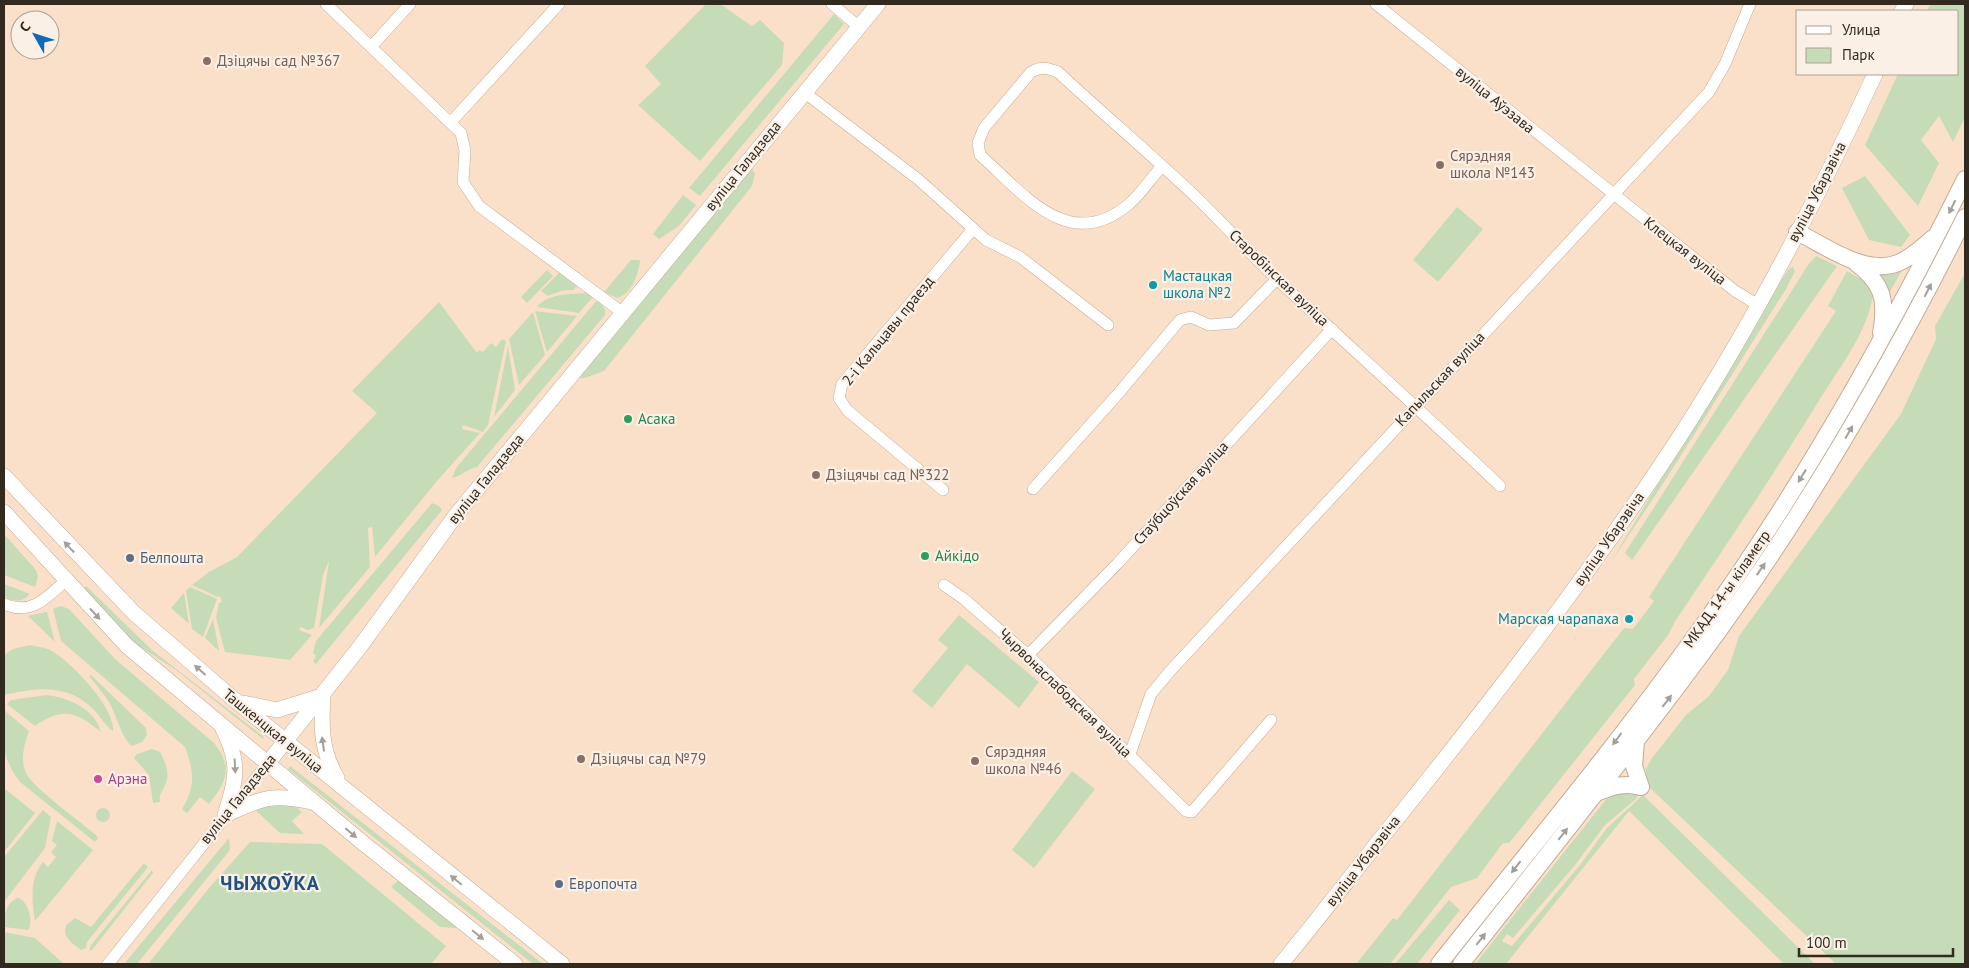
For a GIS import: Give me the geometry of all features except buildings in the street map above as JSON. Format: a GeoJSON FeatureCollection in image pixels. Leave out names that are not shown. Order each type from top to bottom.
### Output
{"type":"FeatureCollection","features":[{"type":"Feature","properties":{"kind":"highway","name":"МКАД, 14-ы кіламетр"},"geometry":{"type":"LineString","coordinates":[[1439,964],[1689,645],[1771,526],[1839,415],[1938,234],[1965,179]]}},
{"type":"Feature","properties":{"kind":"highway","name":"МКАД, 14-ы кіламетр"},"geometry":{"type":"LineString","coordinates":[[1596,793],[1699,658],[1781,540],[1839,449],[1902,341],[1965,216]]}},
{"type":"Feature","properties":{"kind":"highway"},"geometry":{"type":"LineString","coordinates":[[1797,232],[1850,259],[1866,271],[1880,287],[1884,315],[1879,343]]}},
{"type":"Feature","properties":{"kind":"highway"},"geometry":{"type":"LineString","coordinates":[[1850,259],[1877,266],[1897,264],[1938,234]]}},
{"type":"Feature","properties":{"kind":"highway"},"geometry":{"type":"LineString","coordinates":[[1461,964],[1596,793],[1616,785],[1630,784],[1641,787],[1634,766],[1637,739]]}},
{"type":"Feature","properties":{"kind":"main road","name":"вуліца Галадзеда"},"geometry":{"type":"LineString","coordinates":[[268,763],[323,696],[456,516],[878,4]]}},
{"type":"Feature","properties":{"kind":"main road","name":"вуліца Убарэвіча"},"geometry":{"type":"LineString","coordinates":[[1281,964],[1490,701],[1578,584],[1668,454],[1758,305],[1846,137],[1875,75]]}},
{"type":"Feature","properties":{"kind":"main road","name":"Ташкенцкая вуліца"},"geometry":{"type":"LineString","coordinates":[[4,476],[134,613],[237,702],[562,964]]}},
{"type":"Feature","properties":{"kind":"main road","name":"Ташкенцкая вуліца"},"geometry":{"type":"LineString","coordinates":[[4,512],[65,581],[127,646],[314,802],[515,964]]}},
{"type":"Feature","properties":{"kind":"main road"},"geometry":{"type":"LineString","coordinates":[[65,581],[84,562]]}},
{"type":"Feature","properties":{"kind":"main road"},"geometry":{"type":"LineString","coordinates":[[237,702],[276,710],[323,696],[321,729],[324,751],[342,787]]}},
{"type":"Feature","properties":{"kind":"main road"},"geometry":{"type":"LineString","coordinates":[[219,721],[232,747],[236,762],[236,780],[225,815]]}},
{"type":"Feature","properties":{"kind":"main road"},"geometry":{"type":"LineString","coordinates":[[225,815],[270,797],[285,796],[314,802]]}},
{"type":"Feature","properties":{"kind":"street"},"geometry":{"type":"LineString","coordinates":[[326,4],[451,122],[460,133],[465,151],[463,182],[479,206],[623,313]]}},
{"type":"Feature","properties":{"kind":"street"},"geometry":{"type":"LineString","coordinates":[[371,47],[410,4]]}},
{"type":"Feature","properties":{"kind":"street"},"geometry":{"type":"LineString","coordinates":[[451,122],[559,4]]}},
{"type":"Feature","properties":{"kind":"street"},"geometry":{"type":"LineString","coordinates":[[832,4],[859,27]]}},
{"type":"Feature","properties":{"kind":"street","name":"вуліца Аўэзава"},"geometry":{"type":"LineString","coordinates":[[1376,4],[1614,195]]}},
{"type":"Feature","properties":{"kind":"street","name":"Капыльская вуліца"},"geometry":{"type":"LineString","coordinates":[[1130,754],[1151,694],[1171,670],[1415,405],[1709,92],[1725,64],[1750,4]]}},
{"type":"Feature","properties":{"kind":"street","name":"Старобінская вуліца"},"geometry":{"type":"LineString","coordinates":[[1162,166],[1129,204],[1101,222],[1081,225],[1074,224],[1036,206],[980,155],[978,143],[984,128],[1031,72],[1038,68],[1046,67],[1058,72],[1162,166],[1277,279],[1415,405],[1500,486]]}},
{"type":"Feature","properties":{"kind":"street"},"geometry":{"type":"LineString","coordinates":[[804,92],[919,180],[986,240],[1020,257],[1108,325]]}},
{"type":"Feature","properties":{"kind":"street","name":"Клецкая вуліца"},"geometry":{"type":"LineString","coordinates":[[1614,195],[1735,291],[1758,305]]}},
{"type":"Feature","properties":{"kind":"street","name":"2-і Кальцавы праезд"},"geometry":{"type":"LineString","coordinates":[[942,490],[847,410],[839,398],[842,384],[974,229]]}},
{"type":"Feature","properties":{"kind":"street"},"geometry":{"type":"LineString","coordinates":[[1032,489],[1116,396],[1180,320],[1191,317],[1210,326],[1234,323],[1277,279]]}},
{"type":"Feature","properties":{"kind":"street","name":"Стаўбцоўская вуліца"},"geometry":{"type":"LineString","coordinates":[[1028,655],[1117,564],[1332,329]]}},
{"type":"Feature","properties":{"kind":"street"},"geometry":{"type":"LineString","coordinates":[[4,604],[13,608],[43,602],[65,581]]}},
{"type":"Feature","properties":{"kind":"street","name":"Чырвонаслабодская вуліца"},"geometry":{"type":"LineString","coordinates":[[944,586],[964,599],[1028,655],[1130,754],[1180,806],[1192,812],[1271,720]]}},
{"type":"Feature","properties":{"kind":"street","name":"вуліца Галадзеда"},"geometry":{"type":"LineString","coordinates":[[108,964],[268,763]]}},
{"type":"Feature","properties":{"kind":"green space"},"geometry":{"type":"Polygon","coordinates":[[[706,4],[720,4],[752,26],[760,20],[784,43],[782,65],[700,161],[638,105],[661,84],[645,66],[706,4]]]}},
{"type":"Feature","properties":{"kind":"green space"},"geometry":{"type":"Polygon","coordinates":[[[1930,4],[1965,4],[1965,117],[1953,142],[1939,116],[1921,140],[1939,163],[1918,206],[1865,145],[1898,75],[1959,75],[1959,10],[1927,10],[1930,4]]]}},
{"type":"Feature","properties":{"kind":"green space"},"geometry":{"type":"Polygon","coordinates":[[[834,14],[844,24],[700,196],[689,188],[834,14]]]}},
{"type":"Feature","properties":{"kind":"green space"},"geometry":{"type":"Polygon","coordinates":[[[751,167],[755,174],[752,186],[604,371],[585,378],[579,378],[751,167]]]}},
{"type":"Feature","properties":{"kind":"green space"},"geometry":{"type":"Polygon","coordinates":[[[1865,176],[1910,235],[1901,247],[1869,240],[1842,188],[1865,176]]]}},
{"type":"Feature","properties":{"kind":"green space"},"geometry":{"type":"Polygon","coordinates":[[[683,195],[696,205],[679,226],[659,239],[653,234],[683,195]]]}},
{"type":"Feature","properties":{"kind":"green space"},"geometry":{"type":"Polygon","coordinates":[[[1457,207],[1483,229],[1438,282],[1413,260],[1457,207]]]}},
{"type":"Feature","properties":{"kind":"green space"},"geometry":{"type":"Polygon","coordinates":[[[1816,256],[1837,266],[1632,560],[1625,553],[1808,265],[1816,256]]]}},
{"type":"Feature","properties":{"kind":"green space"},"geometry":{"type":"Polygon","coordinates":[[[631,260],[640,260],[631,288],[617,298],[604,292],[631,260]]]}},
{"type":"Feature","properties":{"kind":"green space"},"geometry":{"type":"Polygon","coordinates":[[[1905,265],[1888,295],[1873,270],[1905,265]]]}},
{"type":"Feature","properties":{"kind":"green space"},"geometry":{"type":"Polygon","coordinates":[[[1793,267],[1795,271],[1786,289],[1668,476],[1609,565],[1778,285],[1789,269],[1793,267]]]}},
{"type":"Feature","properties":{"kind":"green space"},"geometry":{"type":"Polygon","coordinates":[[[547,270],[553,276],[527,303],[521,297],[547,270]]]}},
{"type":"Feature","properties":{"kind":"green space"},"geometry":{"type":"Polygon","coordinates":[[[1847,271],[1864,281],[1873,295],[1870,309],[1859,336],[1785,455],[1668,635],[1634,679],[1635,685],[1509,843],[1503,843],[1477,878],[1451,887],[1390,964],[1356,964],[1393,918],[1397,920],[1624,628],[1633,629],[1654,601],[1649,597],[1836,311],[1828,306],[1847,271]]]}},
{"type":"Feature","properties":{"kind":"green space"},"geometry":{"type":"Polygon","coordinates":[[[560,272],[577,286],[573,290],[561,291],[548,296],[541,291],[560,272]]]}},
{"type":"Feature","properties":{"kind":"green space"},"geometry":{"type":"Polygon","coordinates":[[[1965,273],[1965,964],[1836,964],[1650,788],[1646,781],[1646,769],[1652,758],[1686,715],[1709,696],[1728,670],[1739,636],[1901,414],[1936,339],[1935,326],[1965,273]]]}},
{"type":"Feature","properties":{"kind":"green space"},"geometry":{"type":"Polygon","coordinates":[[[587,293],[593,297],[579,313],[537,307],[542,302],[553,297],[587,293]]]}},
{"type":"Feature","properties":{"kind":"green space"},"geometry":{"type":"Polygon","coordinates":[[[598,299],[605,310],[605,315],[477,467],[452,478],[456,468],[598,299]]]}},
{"type":"Feature","properties":{"kind":"green space"},"geometry":{"type":"Polygon","coordinates":[[[439,302],[477,353],[479,350],[483,352],[491,343],[496,347],[502,339],[506,341],[488,425],[483,432],[463,425],[462,429],[480,433],[437,481],[375,557],[372,527],[368,528],[370,567],[319,628],[329,561],[323,575],[314,628],[308,630],[301,627],[299,630],[312,635],[290,660],[225,652],[216,618],[219,603],[222,602],[220,596],[218,597],[192,585],[209,572],[237,557],[377,413],[352,391],[439,302]]]}},
{"type":"Feature","properties":{"kind":"green space"},"geometry":{"type":"Polygon","coordinates":[[[535,311],[577,316],[547,352],[535,311]]]}},
{"type":"Feature","properties":{"kind":"green space"},"geometry":{"type":"Polygon","coordinates":[[[533,312],[545,355],[519,385],[509,339],[533,312]]]}},
{"type":"Feature","properties":{"kind":"green space"},"geometry":{"type":"Polygon","coordinates":[[[508,346],[515,390],[494,417],[508,346]]]}},
{"type":"Feature","properties":{"kind":"green space"},"geometry":{"type":"Polygon","coordinates":[[[432,503],[439,506],[442,510],[316,664],[313,661],[316,656],[313,653],[316,641],[432,503]]]}},
{"type":"Feature","properties":{"kind":"green space"},"geometry":{"type":"Polygon","coordinates":[[[4,534],[36,570],[38,577],[35,587],[4,575],[4,534]]]}},
{"type":"Feature","properties":{"kind":"green space"},"geometry":{"type":"Polygon","coordinates":[[[4,584],[30,594],[21,600],[11,599],[4,596],[4,584]]]}},
{"type":"Feature","properties":{"kind":"green space"},"geometry":{"type":"Polygon","coordinates":[[[86,586],[153,651],[264,737],[263,739],[176,670],[133,642],[83,588],[86,586]]]}},
{"type":"Feature","properties":{"kind":"green space"},"geometry":{"type":"Polygon","coordinates":[[[190,587],[217,599],[203,637],[192,629],[186,591],[190,587]]]}},
{"type":"Feature","properties":{"kind":"green space"},"geometry":{"type":"Polygon","coordinates":[[[184,593],[189,624],[171,608],[184,593]]]}},
{"type":"Feature","properties":{"kind":"green space"},"geometry":{"type":"Polygon","coordinates":[[[61,606],[69,609],[115,659],[214,743],[226,767],[220,789],[209,804],[200,797],[187,813],[182,809],[190,793],[192,779],[192,771],[185,747],[61,641],[53,609],[61,606]]]}},
{"type":"Feature","properties":{"kind":"green space"},"geometry":{"type":"Polygon","coordinates":[[[47,612],[55,642],[28,616],[47,612]]]}},
{"type":"Feature","properties":{"kind":"green space"},"geometry":{"type":"Polygon","coordinates":[[[959,615],[1039,682],[1019,708],[967,664],[932,708],[912,691],[948,648],[938,640],[959,615]]]}},
{"type":"Feature","properties":{"kind":"green space"},"geometry":{"type":"Polygon","coordinates":[[[213,619],[219,651],[205,638],[213,619]]]}},
{"type":"Feature","properties":{"kind":"green space"},"geometry":{"type":"Polygon","coordinates":[[[29,645],[48,649],[57,654],[78,673],[99,697],[107,710],[112,721],[113,731],[92,708],[72,694],[50,689],[39,689],[4,695],[4,655],[13,649],[29,645]]]}},
{"type":"Feature","properties":{"kind":"green space"},"geometry":{"type":"Polygon","coordinates":[[[91,675],[146,728],[147,735],[142,742],[132,746],[128,743],[109,702],[89,676],[91,675]]]}},
{"type":"Feature","properties":{"kind":"green space"},"geometry":{"type":"Polygon","coordinates":[[[47,695],[64,699],[80,706],[93,717],[101,732],[85,720],[70,714],[54,716],[35,726],[7,704],[11,700],[47,695]]]}},
{"type":"Feature","properties":{"kind":"green space"},"geometry":{"type":"Polygon","coordinates":[[[4,710],[29,731],[23,757],[24,768],[30,779],[37,787],[96,835],[98,838],[95,842],[20,782],[9,764],[4,748],[4,710]]]}},
{"type":"Feature","properties":{"kind":"green space"},"geometry":{"type":"Polygon","coordinates":[[[152,749],[160,752],[167,771],[166,783],[160,802],[153,803],[149,775],[134,758],[137,754],[152,749]]]}},
{"type":"Feature","properties":{"kind":"green space"},"geometry":{"type":"Polygon","coordinates":[[[290,766],[543,964],[533,964],[288,769],[290,766]]]}},
{"type":"Feature","properties":{"kind":"green space"},"geometry":{"type":"Polygon","coordinates":[[[1072,771],[1095,789],[1034,868],[1012,850],[1072,771]]]}},
{"type":"Feature","properties":{"kind":"green space"},"geometry":{"type":"Polygon","coordinates":[[[4,788],[35,813],[4,852],[4,788]]]}},
{"type":"Feature","properties":{"kind":"green space"},"geometry":{"type":"Polygon","coordinates":[[[1612,792],[1639,792],[1636,799],[1605,825],[1575,865],[1513,938],[1507,934],[1502,941],[1512,946],[1580,865],[1607,828],[1643,795],[1815,964],[1784,964],[1629,811],[1506,964],[1475,964],[1612,792]]]}},
{"type":"Feature","properties":{"kind":"green space"},"geometry":{"type":"Polygon","coordinates":[[[257,805],[294,805],[302,812],[292,821],[304,834],[280,833],[254,809],[257,805]]]}},
{"type":"Feature","properties":{"kind":"green space"},"geometry":{"type":"Polygon","coordinates":[[[100,808],[106,808],[110,815],[106,822],[100,822],[96,818],[96,812],[100,808]]]}},
{"type":"Feature","properties":{"kind":"green space"},"geometry":{"type":"Polygon","coordinates":[[[43,810],[51,817],[45,848],[4,902],[4,857],[43,810]]]}},
{"type":"Feature","properties":{"kind":"green space"},"geometry":{"type":"Polygon","coordinates":[[[57,821],[93,850],[35,921],[33,891],[35,876],[43,862],[48,867],[56,857],[51,852],[57,845],[52,841],[57,821]]]}},
{"type":"Feature","properties":{"kind":"green space"},"geometry":{"type":"Polygon","coordinates":[[[229,838],[230,850],[137,964],[124,964],[229,838]]]}},
{"type":"Feature","properties":{"kind":"green space"},"geometry":{"type":"Polygon","coordinates":[[[250,842],[322,844],[446,946],[431,964],[148,964],[209,888],[250,842]]]}},
{"type":"Feature","properties":{"kind":"green space"},"geometry":{"type":"Polygon","coordinates":[[[144,863],[148,867],[87,942],[86,948],[81,950],[71,942],[65,933],[66,925],[75,918],[91,927],[144,863]]]}},
{"type":"Feature","properties":{"kind":"green space"},"geometry":{"type":"Polygon","coordinates":[[[152,870],[153,873],[92,950],[89,951],[91,945],[152,870]]]}},
{"type":"Feature","properties":{"kind":"green space"},"geometry":{"type":"Polygon","coordinates":[[[399,880],[457,928],[440,927],[391,887],[399,880]]]}},
{"type":"Feature","properties":{"kind":"green space"},"geometry":{"type":"Polygon","coordinates":[[[18,898],[25,903],[29,912],[30,927],[28,930],[4,927],[8,906],[18,898]]]}},
{"type":"Feature","properties":{"kind":"green space"},"geometry":{"type":"Polygon","coordinates":[[[1449,900],[1460,910],[1417,964],[1395,964],[1449,900]]]}},
{"type":"Feature","properties":{"kind":"green space"},"geometry":{"type":"Polygon","coordinates":[[[4,932],[35,938],[64,964],[4,964],[4,932]]]}},
{"type":"Feature","properties":{"kind":"place","name":"Дзіцячы сад №367"},"geometry":{"type":"Point","coordinates":[207,61]}},
{"type":"Feature","properties":{"kind":"place","name":"Сярэдняя школа №143"},"geometry":{"type":"Point","coordinates":[1440,165]}},
{"type":"Feature","properties":{"kind":"place","name":"Мастацкая школа №2"},"geometry":{"type":"Point","coordinates":[1153,285]}},
{"type":"Feature","properties":{"kind":"place","name":"Асака"},"geometry":{"type":"Point","coordinates":[628,419]}},
{"type":"Feature","properties":{"kind":"place","name":"Дзіцячы сад №322"},"geometry":{"type":"Point","coordinates":[816,475]}},
{"type":"Feature","properties":{"kind":"place","name":"Айкідо"},"geometry":{"type":"Point","coordinates":[925,556]}},
{"type":"Feature","properties":{"kind":"place","name":"Белпошта"},"geometry":{"type":"Point","coordinates":[130,558]}},
{"type":"Feature","properties":{"kind":"place","name":"Марская чарапаха"},"geometry":{"type":"Point","coordinates":[1629,619]}},
{"type":"Feature","properties":{"kind":"place","name":"Дзіцячы сад №79"},"geometry":{"type":"Point","coordinates":[581,759]}},
{"type":"Feature","properties":{"kind":"place","name":"Сярэдняя школа №46"},"geometry":{"type":"Point","coordinates":[975,761]}},
{"type":"Feature","properties":{"kind":"place","name":"Арэна"},"geometry":{"type":"Point","coordinates":[98,779]}},
{"type":"Feature","properties":{"kind":"place","name":"Европочта"},"geometry":{"type":"Point","coordinates":[559,884]}},
{"type":"Feature","properties":{"kind":"district","name":"ЧЫЖОЎКА"},"geometry":{"type":"Point","coordinates":[270,883]}}]}
